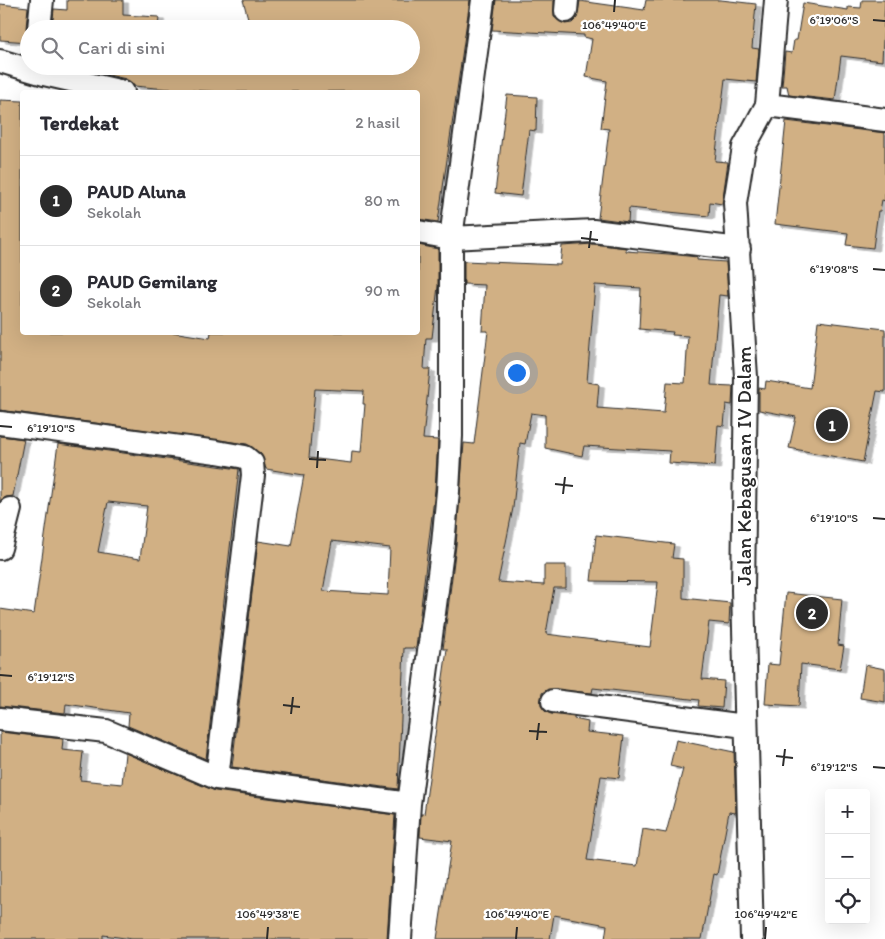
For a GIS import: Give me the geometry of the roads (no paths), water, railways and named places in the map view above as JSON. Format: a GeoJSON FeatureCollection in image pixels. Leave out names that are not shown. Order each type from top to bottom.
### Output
{"type":"FeatureCollection","features":[{"type":"Feature","properties":{"kind":"street"},"geometry":{"type":"LineString","coordinates":[[40,20],[42,0]]}},
{"type":"Feature","properties":{"kind":"street"},"geometry":{"type":"LineString","coordinates":[[50,20],[51,0]]}},
{"type":"Feature","properties":{"kind":"street"},"geometry":{"type":"LineString","coordinates":[[400,939],[410,804],[444,544],[451,436],[450,238],[483,0]]}},
{"type":"Feature","properties":{"kind":"street","name":"Jalan Kebagusan IV Dalam"},"geometry":{"type":"LineString","coordinates":[[752,939],[742,564],[746,405],[735,203],[744,148],[767,105],[776,0]]}},
{"type":"Feature","properties":{"kind":"street"},"geometry":{"type":"LineString","coordinates":[[0,61],[20,66]]}},
{"type":"Feature","properties":{"kind":"street"},"geometry":{"type":"LineString","coordinates":[[58,75],[115,90]]}},
{"type":"Feature","properties":{"kind":"street"},"geometry":{"type":"LineString","coordinates":[[767,105],[885,120]]}},
{"type":"Feature","properties":{"kind":"street"},"geometry":{"type":"LineString","coordinates":[[420,232],[450,238],[593,231],[739,249]]}},
{"type":"Feature","properties":{"kind":"street"},"geometry":{"type":"LineString","coordinates":[[0,423],[217,452],[245,457],[252,463],[253,475],[217,778]]}},
{"type":"Feature","properties":{"kind":"street"},"geometry":{"type":"LineString","coordinates":[[0,548],[10,509]]}},
{"type":"Feature","properties":{"kind":"street"},"geometry":{"type":"LineString","coordinates":[[553,701],[745,726]]}},
{"type":"Feature","properties":{"kind":"street"},"geometry":{"type":"LineString","coordinates":[[0,719],[106,731],[217,778],[410,804]]}},
{"type":"Feature","properties":{"kind":"place","name":"PAUD Aluna"},"geometry":{"type":"Point","coordinates":[832,425]}},
{"type":"Feature","properties":{"kind":"place","name":"PAUD Gemilang"},"geometry":{"type":"Point","coordinates":[812,613]}}]}
